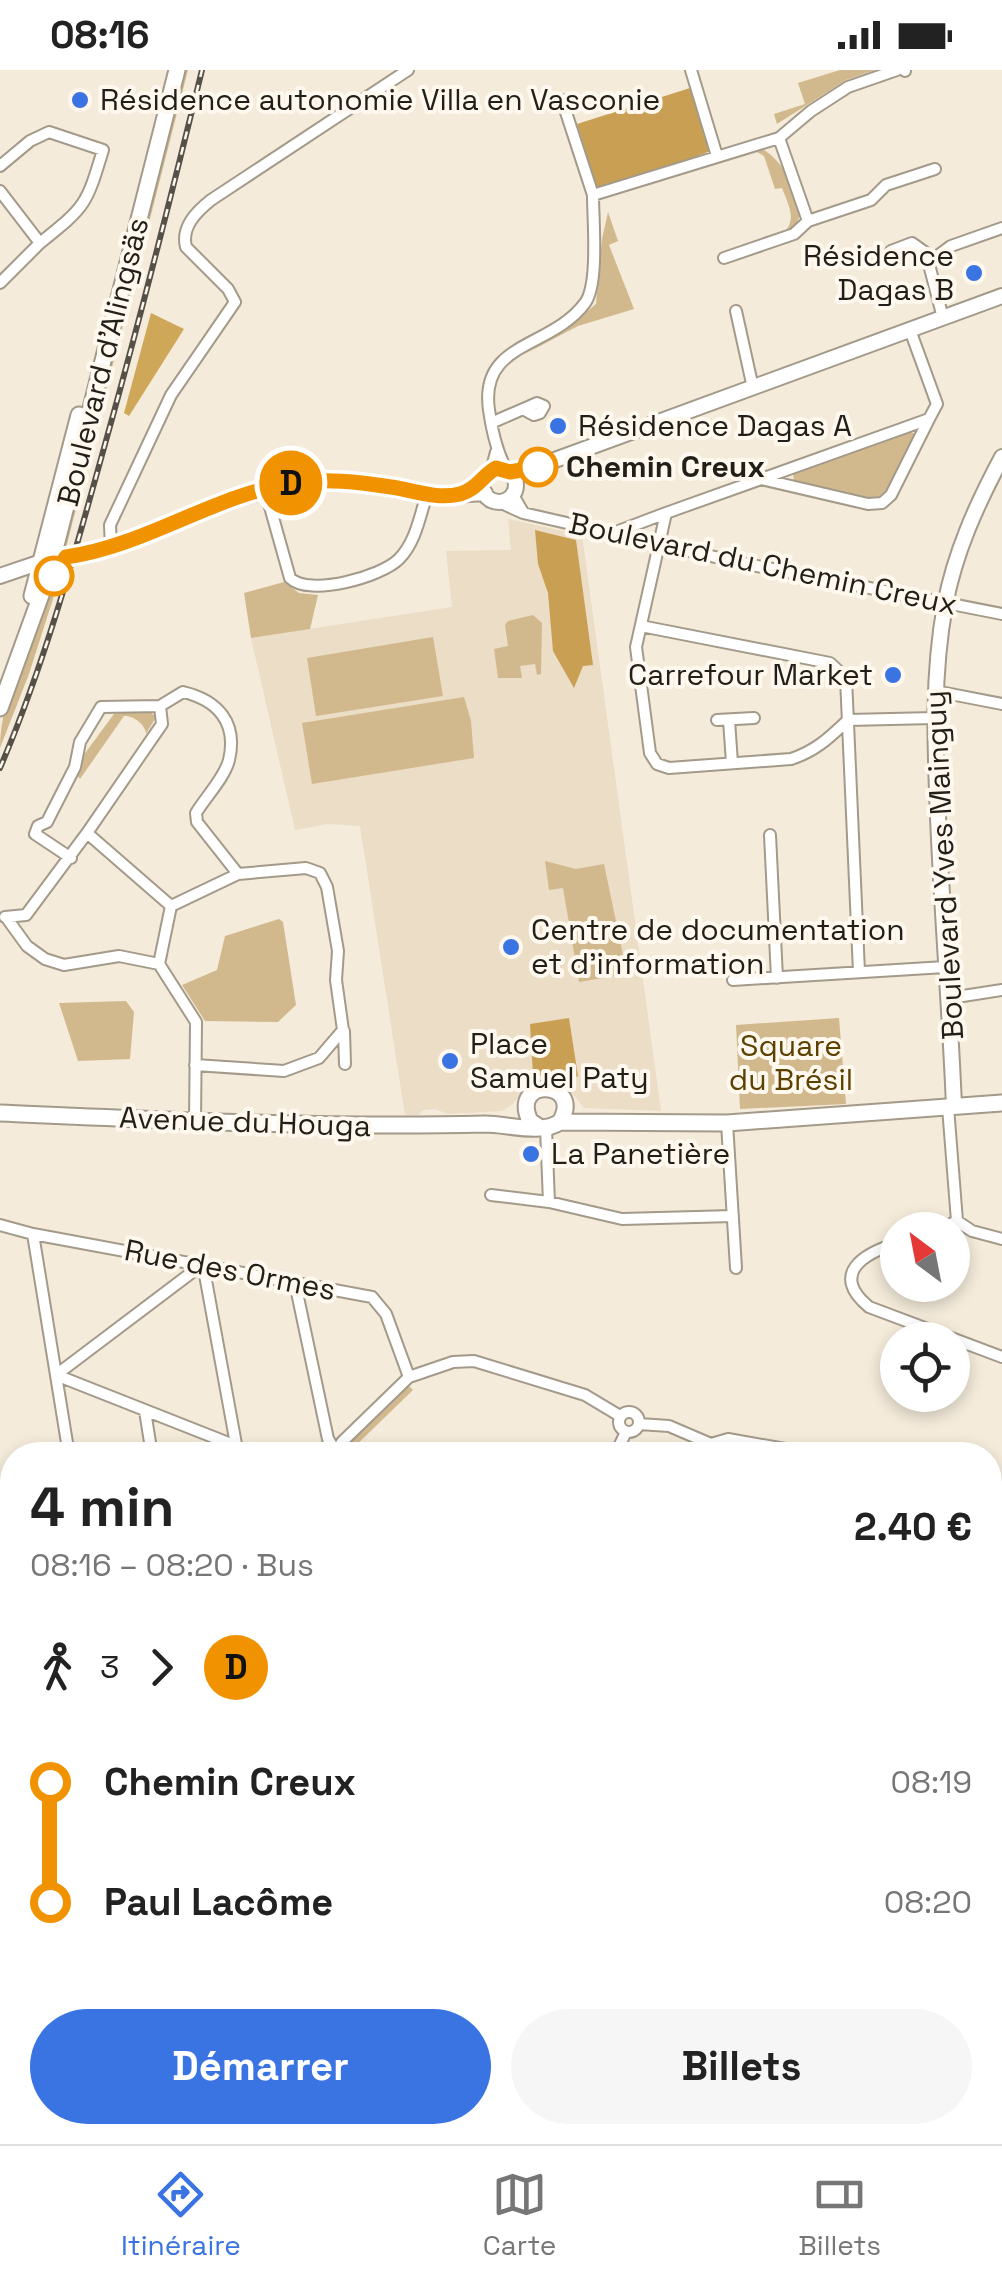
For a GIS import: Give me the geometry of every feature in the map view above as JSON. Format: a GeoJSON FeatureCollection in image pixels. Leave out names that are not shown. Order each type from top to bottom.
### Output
{"type":"FeatureCollection","features":[{"type":"Feature","properties":{"kind":"main road","name":"Boulevard d'Alingsäs"},"geometry":{"type":"LineString","coordinates":[[0,708],[53,560],[174,70]]}},
{"type":"Feature","properties":{"kind":"main road","name":"Boulevard d'Alingsäs"},"geometry":{"type":"LineString","coordinates":[[0,690],[31,599],[53,560]]}},
{"type":"Feature","properties":{"kind":"main road"},"geometry":{"type":"LineString","coordinates":[[553,1122],[563,1097],[548,1088],[530,1096],[526,1109],[530,1121],[553,1122],[727,1122],[1002,1103]]}},
{"type":"Feature","properties":{"kind":"main road","name":"Avenue du Houga"},"geometry":{"type":"LineString","coordinates":[[490,1124],[526,1109]]}},
{"type":"Feature","properties":{"kind":"main road","name":"Avenue du Houga"},"geometry":{"type":"LineString","coordinates":[[0,1113],[195,1122],[553,1122]]}},
{"type":"Feature","properties":{"kind":"street"},"geometry":{"type":"LineString","coordinates":[[111,547],[110,525],[172,395],[235,302],[228,288],[188,251],[184,241],[186,228],[204,206],[408,70]]}},
{"type":"Feature","properties":{"kind":"street"},"geometry":{"type":"LineString","coordinates":[[691,70],[717,156]]}},
{"type":"Feature","properties":{"kind":"street"},"geometry":{"type":"LineString","coordinates":[[593,196],[779,138],[848,87],[902,70]]}},
{"type":"Feature","properties":{"kind":"street"},"geometry":{"type":"LineString","coordinates":[[500,483],[488,382],[494,368],[563,326],[587,300],[592,274],[593,196],[562,100]]}},
{"type":"Feature","properties":{"kind":"street"},"geometry":{"type":"LineString","coordinates":[[0,166],[39,135],[50,132],[102,150],[84,206],[0,283]]}},
{"type":"Feature","properties":{"kind":"street"},"geometry":{"type":"LineString","coordinates":[[779,138],[808,221]]}},
{"type":"Feature","properties":{"kind":"street"},"geometry":{"type":"LineString","coordinates":[[724,258],[794,234],[808,221],[871,200],[886,185],[935,169]]}},
{"type":"Feature","properties":{"kind":"street"},"geometry":{"type":"LineString","coordinates":[[0,191],[40,243]]}},
{"type":"Feature","properties":{"kind":"street"},"geometry":{"type":"LineString","coordinates":[[928,264],[952,246],[1002,228]]}},
{"type":"Feature","properties":{"kind":"street"},"geometry":{"type":"LineString","coordinates":[[891,251],[912,244],[926,253],[943,318]]}},
{"type":"Feature","properties":{"kind":"street"},"geometry":{"type":"LineString","coordinates":[[4,574],[111,547],[264,489],[292,483],[344,481],[427,494],[460,494],[500,483],[1002,296]]}},
{"type":"Feature","properties":{"kind":"street"},"geometry":{"type":"LineString","coordinates":[[736,311],[754,388]]}},
{"type":"Feature","properties":{"kind":"street"},"geometry":{"type":"LineString","coordinates":[[760,479],[868,504],[882,503],[937,404],[910,330]]}},
{"type":"Feature","properties":{"kind":"street"},"geometry":{"type":"LineString","coordinates":[[492,423],[523,409]]}},
{"type":"Feature","properties":{"kind":"street"},"geometry":{"type":"LineString","coordinates":[[615,533],[929,419]]}},
{"type":"Feature","properties":{"kind":"street","name":"Boulevard Yves Mainguy"},"geometry":{"type":"LineString","coordinates":[[951,1106],[950,998],[945,967],[934,691],[946,602],[976,507],[1002,457]]}},
{"type":"Feature","properties":{"kind":"street","name":"Boulevard du Chemin Creux"},"geometry":{"type":"LineString","coordinates":[[500,483],[523,513],[1002,614]]}},
{"type":"Feature","properties":{"kind":"street"},"geometry":{"type":"LineString","coordinates":[[264,489],[290,578],[305,587],[320,587],[383,570],[401,558],[413,538],[427,494]]}},
{"type":"Feature","properties":{"kind":"street"},"geometry":{"type":"LineString","coordinates":[[666,513],[636,647],[650,753],[656,764],[669,768],[791,759],[809,754],[848,720],[934,718]]}},
{"type":"Feature","properties":{"kind":"street"},"geometry":{"type":"LineString","coordinates":[[4,574],[28,586],[31,599]]}},
{"type":"Feature","properties":{"kind":"street"},"geometry":{"type":"LineString","coordinates":[[641,626],[830,663],[846,678],[860,972]]}},
{"type":"Feature","properties":{"kind":"street"},"geometry":{"type":"LineString","coordinates":[[934,691],[1002,704]]}},
{"type":"Feature","properties":{"kind":"street"},"geometry":{"type":"LineString","coordinates":[[70,858],[35,834],[38,826],[47,822],[72,774],[80,742],[101,707],[160,706],[182,692],[203,696],[223,712],[230,738],[229,762],[196,813],[197,822],[238,874]]}},
{"type":"Feature","properties":{"kind":"street"},"geometry":{"type":"LineString","coordinates":[[3,916],[26,916],[70,858],[162,724],[160,706]]}},
{"type":"Feature","properties":{"kind":"street"},"geometry":{"type":"LineString","coordinates":[[732,764],[723,720],[754,718]]}},
{"type":"Feature","properties":{"kind":"street"},"geometry":{"type":"LineString","coordinates":[[87,833],[171,906]]}},
{"type":"Feature","properties":{"kind":"street"},"geometry":{"type":"LineString","coordinates":[[770,835],[777,978]]}},
{"type":"Feature","properties":{"kind":"street"},"geometry":{"type":"LineString","coordinates":[[171,906],[238,874],[306,868],[320,874],[327,887],[338,951],[336,980],[345,1064]]}},
{"type":"Feature","properties":{"kind":"street"},"geometry":{"type":"LineString","coordinates":[[171,906],[159,964],[196,1022],[195,1122]]}},
{"type":"Feature","properties":{"kind":"street"},"geometry":{"type":"LineString","coordinates":[[3,916],[27,946],[64,965],[119,956],[159,964]]}},
{"type":"Feature","properties":{"kind":"street"},"geometry":{"type":"LineString","coordinates":[[733,980],[945,967]]}},
{"type":"Feature","properties":{"kind":"street"},"geometry":{"type":"LineString","coordinates":[[950,998],[1002,990]]}},
{"type":"Feature","properties":{"kind":"street"},"geometry":{"type":"LineString","coordinates":[[195,1065],[284,1070],[319,1058],[344,1030]]}},
{"type":"Feature","properties":{"kind":"street"},"geometry":{"type":"LineString","coordinates":[[951,1106],[956,1212]]}},
{"type":"Feature","properties":{"kind":"street"},"geometry":{"type":"LineString","coordinates":[[549,1202],[553,1122]]}},
{"type":"Feature","properties":{"kind":"street"},"geometry":{"type":"LineString","coordinates":[[727,1122],[736,1268]]}},
{"type":"Feature","properties":{"kind":"street"},"geometry":{"type":"LineString","coordinates":[[491,1195],[549,1202],[622,1219],[733,1216]]}},
{"type":"Feature","properties":{"kind":"street","name":"Rue des Ormes"},"geometry":{"type":"LineString","coordinates":[[0,1225],[372,1297],[378,1301],[410,1377]]}},
{"type":"Feature","properties":{"kind":"street"},"geometry":{"type":"LineString","coordinates":[[970,1230],[1002,1239]]}},
{"type":"Feature","properties":{"kind":"street"},"geometry":{"type":"LineString","coordinates":[[33,1234],[67,1442]]}},
{"type":"Feature","properties":{"kind":"street"},"geometry":{"type":"LineString","coordinates":[[880,1249],[855,1264],[852,1277],[858,1298],[869,1307],[1002,1356]]}},
{"type":"Feature","properties":{"kind":"street"},"geometry":{"type":"LineString","coordinates":[[56,1375],[203,1264],[236,1442]]}},
{"type":"Feature","properties":{"kind":"street"},"geometry":{"type":"LineString","coordinates":[[295,1283],[330,1442]]}},
{"type":"Feature","properties":{"kind":"street"},"geometry":{"type":"LineString","coordinates":[[348,1442],[410,1377],[453,1362],[474,1361],[585,1395],[620,1416],[632,1412],[639,1424],[636,1430],[626,1432]]}},
{"type":"Feature","properties":{"kind":"street"},"geometry":{"type":"LineString","coordinates":[[56,1375],[218,1442]]}},
{"type":"Feature","properties":{"kind":"street"},"geometry":{"type":"LineString","coordinates":[[145,1411],[150,1442]]}},
{"type":"Feature","properties":{"kind":"street"},"geometry":{"type":"LineString","coordinates":[[620,1416],[619,1425],[626,1432]]}},
{"type":"Feature","properties":{"kind":"street"},"geometry":{"type":"LineString","coordinates":[[639,1424],[669,1426],[697,1442]]}},
{"type":"Feature","properties":{"kind":"street"},"geometry":{"type":"LineString","coordinates":[[621,1442],[626,1432]]}},
{"type":"Feature","properties":{"kind":"shaded area"},"geometry":{"type":"Polygon","coordinates":[[[690,88],[711,151],[598,191],[577,124],[690,88]]]}},
{"type":"Feature","properties":{"kind":"shaded area"},"geometry":{"type":"Polygon","coordinates":[[[151,313],[184,329],[129,416],[124,413],[151,313]]]}},
{"type":"Feature","properties":{"kind":"shaded area"},"geometry":{"type":"Polygon","coordinates":[[[508,519],[582,535],[661,1111],[584,1108],[563,1082],[546,1077],[527,1084],[513,1104],[502,1111],[448,1114],[435,1109],[405,1115],[360,826],[328,824],[295,830],[251,638],[452,607],[446,551],[511,550],[508,519]]]}},
{"type":"Feature","properties":{"kind":"shaded area"},"geometry":{"type":"Polygon","coordinates":[[[535,530],[576,540],[593,665],[583,666],[574,688],[553,651],[548,593],[538,564],[535,530]]]}},
{"type":"Feature","properties":{"kind":"shaded area"},"geometry":{"type":"Polygon","coordinates":[[[569,1018],[578,1076],[571,1079],[533,1075],[530,1024],[569,1018]]]}},
{"type":"Feature","properties":{"kind":"green space"},"geometry":{"type":"Polygon","coordinates":[[[182,70],[188,70],[66,548],[62,545],[182,70]]]}},
{"type":"Feature","properties":{"kind":"green space"},"geometry":{"type":"Polygon","coordinates":[[[840,70],[875,70],[846,80],[777,124],[774,114],[805,104],[798,83],[840,70]]]}},
{"type":"Feature","properties":{"kind":"green space"},"geometry":{"type":"Polygon","coordinates":[[[764,150],[790,179],[799,206],[794,227],[783,233],[790,223],[790,212],[782,188],[775,189],[764,156],[757,152],[764,150]]]}},
{"type":"Feature","properties":{"kind":"green space"},"geometry":{"type":"Polygon","coordinates":[[[608,212],[618,241],[609,245],[634,309],[578,326],[523,355],[567,328],[596,304],[608,212]]]}},
{"type":"Feature","properties":{"kind":"green space"},"geometry":{"type":"Polygon","coordinates":[[[909,431],[915,434],[912,443],[886,493],[871,499],[794,483],[793,473],[909,431]]]}},
{"type":"Feature","properties":{"kind":"green space"},"geometry":{"type":"Polygon","coordinates":[[[59,580],[29,674],[0,748],[12,684],[59,580]]]}},
{"type":"Feature","properties":{"kind":"green space"},"geometry":{"type":"Polygon","coordinates":[[[284,582],[299,593],[318,595],[310,629],[251,638],[244,593],[284,582]]]}},
{"type":"Feature","properties":{"kind":"green space"},"geometry":{"type":"Polygon","coordinates":[[[533,615],[542,623],[541,674],[537,675],[535,664],[520,666],[522,678],[498,678],[494,649],[508,646],[505,625],[533,615]]]}},
{"type":"Feature","properties":{"kind":"green space"},"geometry":{"type":"Polygon","coordinates":[[[433,637],[443,696],[316,716],[307,658],[433,637]]]}},
{"type":"Feature","properties":{"kind":"green space"},"geometry":{"type":"Polygon","coordinates":[[[464,697],[471,721],[474,758],[312,784],[302,723],[464,697]]]}},
{"type":"Feature","properties":{"kind":"green space"},"geometry":{"type":"Polygon","coordinates":[[[149,711],[156,717],[146,734],[138,721],[124,716],[80,779],[75,772],[80,760],[114,714],[149,711]]]}},
{"type":"Feature","properties":{"kind":"green space"},"geometry":{"type":"Polygon","coordinates":[[[545,861],[576,869],[604,864],[627,974],[579,982],[563,888],[549,890],[545,861]]]}},
{"type":"Feature","properties":{"kind":"green space"},"geometry":{"type":"Polygon","coordinates":[[[279,919],[283,922],[296,1005],[278,1022],[205,1021],[182,985],[217,970],[225,936],[279,919]]]}},
{"type":"Feature","properties":{"kind":"green space"},"geometry":{"type":"Polygon","coordinates":[[[126,1001],[134,1012],[130,1059],[78,1061],[59,1003],[126,1001]]]}},
{"type":"Feature","properties":{"kind":"green space","name":"Square du Brésil"},"geometry":{"type":"Polygon","coordinates":[[[839,1018],[846,1104],[740,1109],[736,1025],[839,1018]]]}},
{"type":"Feature","properties":{"kind":"green space"},"geometry":{"type":"Polygon","coordinates":[[[408,1385],[413,1390],[359,1442],[348,1442],[408,1385]]]}},
{"type":"Feature","properties":{"kind":"railway"},"geometry":{"type":"LineString","coordinates":[[0,768],[32,687],[72,563],[202,70]]}},
{"type":"Feature","properties":{"kind":"bus line","name":"D"},"geometry":{"type":"LineString","coordinates":[[54,576],[66,557],[111,547],[264,489],[292,483],[344,481],[438,496],[460,494],[482,483],[496,468],[510,472],[538,467]]}},
{"type":"Feature","properties":{"kind":"place","name":"Résidence autonomie Villa en Vasconie"},"geometry":{"type":"Point","coordinates":[80,100]}},
{"type":"Feature","properties":{"kind":"place","name":"Résidence Dagas B"},"geometry":{"type":"Point","coordinates":[974,273]}},
{"type":"Feature","properties":{"kind":"place","name":"Résidence Dagas A"},"geometry":{"type":"Point","coordinates":[558,426]}},
{"type":"Feature","properties":{"kind":"place","name":"Chemin Creux"},"geometry":{"type":"Point","coordinates":[538,467]}},
{"type":"Feature","properties":{"kind":"place","name":"Carrefour Market"},"geometry":{"type":"Point","coordinates":[893,675]}},
{"type":"Feature","properties":{"kind":"place","name":"Centre de documentation et d'information"},"geometry":{"type":"Point","coordinates":[511,947]}},
{"type":"Feature","properties":{"kind":"place","name":"Place Samuel Paty"},"geometry":{"type":"Point","coordinates":[450,1061]}},
{"type":"Feature","properties":{"kind":"place","name":"La Panetière"},"geometry":{"type":"Point","coordinates":[531,1154]}}]}
